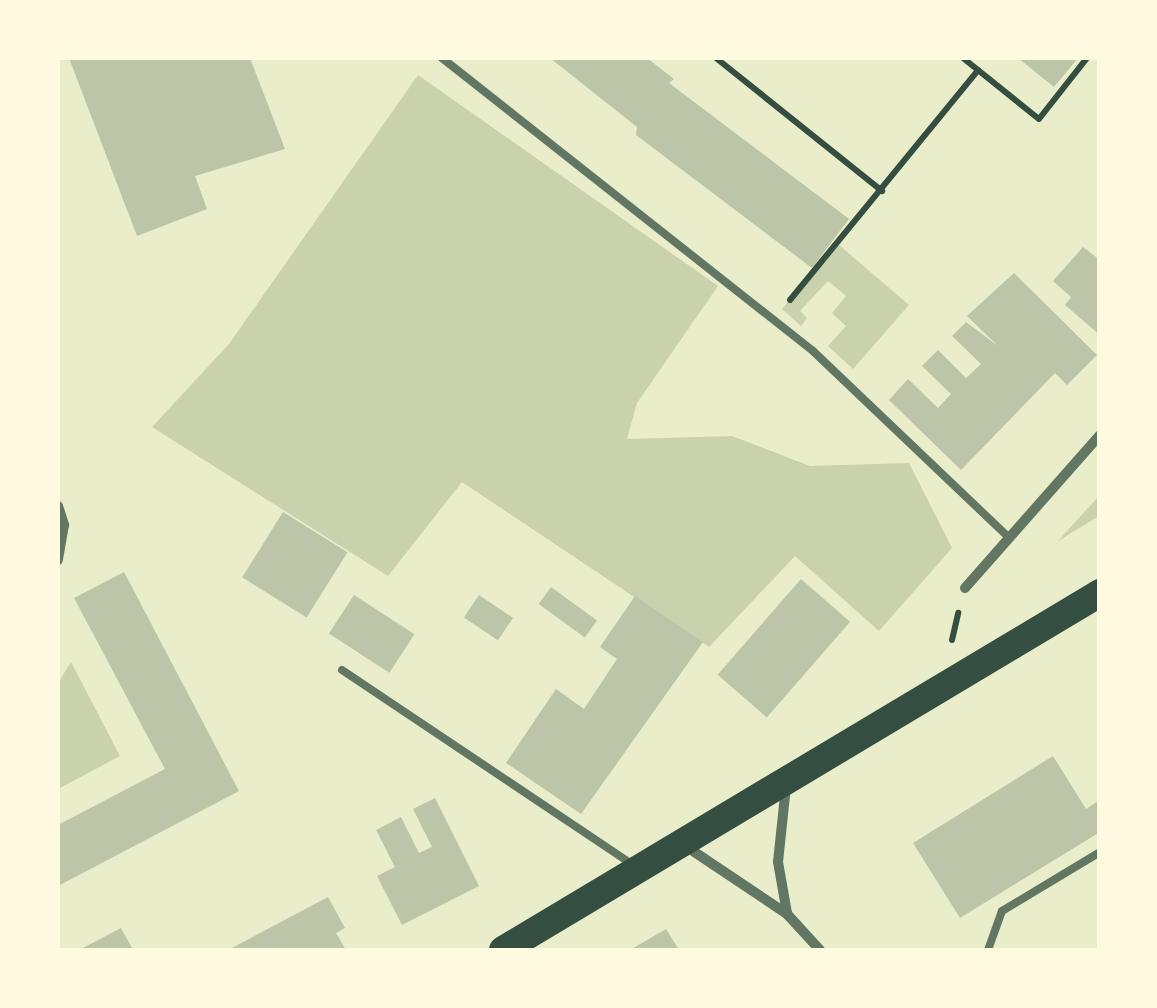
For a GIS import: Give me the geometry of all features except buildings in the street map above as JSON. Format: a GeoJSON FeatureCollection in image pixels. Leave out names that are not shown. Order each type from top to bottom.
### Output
{"type":"FeatureCollection","features":[{"type":"Feature","properties":{"kind":"highway"},"geometry":{"type":"LineString","coordinates":[[504,950],[1100,593]]}},
{"type":"Feature","properties":{"kind":"street"},"geometry":{"type":"LineString","coordinates":[[965,588],[1006,535],[1100,435]]}},
{"type":"Feature","properties":{"kind":"street"},"geometry":{"type":"LineString","coordinates":[[58,506],[64,525],[58,560]]}},
{"type":"Feature","properties":{"kind":"street"},"geometry":{"type":"LineString","coordinates":[[786,780],[778,862],[788,914]]}},
{"type":"Feature","properties":{"kind":"street"},"geometry":{"type":"LineString","coordinates":[[683,844],[788,914],[820,950]]}},
{"type":"Feature","properties":{"kind":"lane"},"geometry":{"type":"LineString","coordinates":[[442,58],[773,320],[1006,535]]}},
{"type":"Feature","properties":{"kind":"lane"},"geometry":{"type":"LineString","coordinates":[[342,670],[639,869]]}},
{"type":"Feature","properties":{"kind":"lane"},"geometry":{"type":"LineString","coordinates":[[988,950],[1002,911],[1100,852]]}},
{"type":"Feature","properties":{"kind":"path"},"geometry":{"type":"LineString","coordinates":[[716,58],[882,191]]}},
{"type":"Feature","properties":{"kind":"path"},"geometry":{"type":"LineString","coordinates":[[962,58],[1039,118],[1087,58]]}},
{"type":"Feature","properties":{"kind":"path"},"geometry":{"type":"LineString","coordinates":[[773,320],[978,70]]}},
{"type":"Feature","properties":{"kind":"green space"},"geometry":{"type":"Polygon","coordinates":[[[418,75],[718,286],[637,403],[627,439],[732,436],[810,466],[909,463],[952,548],[879,631],[795,556],[709,647],[462,482],[388,576],[152,427],[229,344],[418,75]]]}},
{"type":"Feature","properties":{"kind":"green space"},"geometry":{"type":"Polygon","coordinates":[[[838,244],[909,305],[853,369],[828,346],[846,326],[832,313],[846,296],[828,281],[800,311],[807,318],[801,326],[782,309],[838,244]]]}},
{"type":"Feature","properties":{"kind":"green space"},"geometry":{"type":"Polygon","coordinates":[[[1099,496],[1099,516],[1058,541],[1099,496]]]}},
{"type":"Feature","properties":{"kind":"green space"},"geometry":{"type":"Polygon","coordinates":[[[71,662],[120,756],[58,789],[58,683],[71,662]]]}}]}
